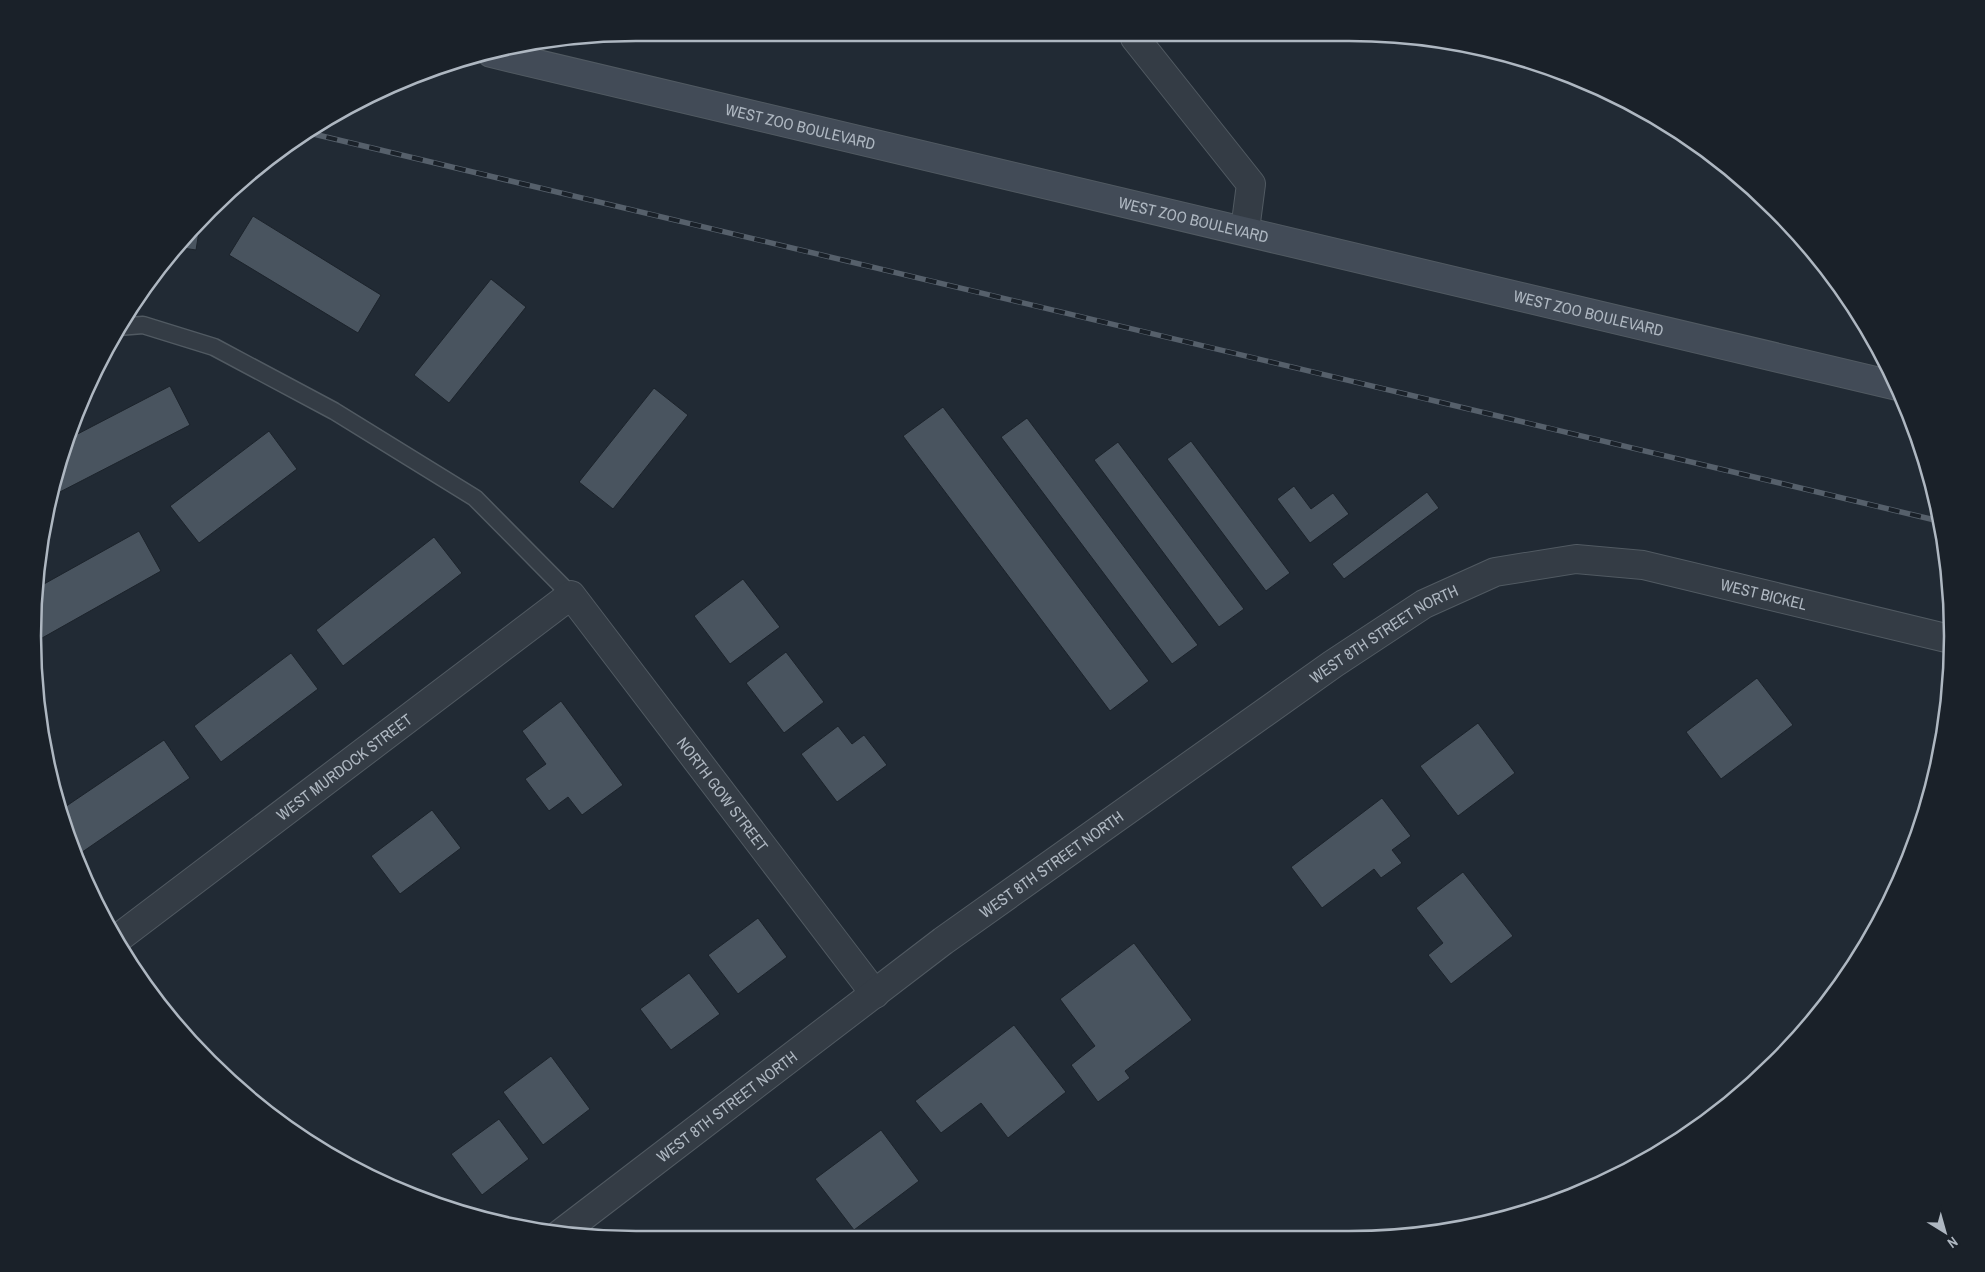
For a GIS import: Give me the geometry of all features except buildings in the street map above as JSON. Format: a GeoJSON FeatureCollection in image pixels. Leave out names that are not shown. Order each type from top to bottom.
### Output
{"type":"FeatureCollection","features":[{"type":"Feature","properties":{"kind":"main road","name":"WEST ZOO BOULEVARD"},"geometry":{"type":"LineString","coordinates":[[506,56],[1245,230],[1887,384]]}},
{"type":"Feature","properties":{"kind":"street"},"geometry":{"type":"LineString","coordinates":[[1137,41],[1251,184],[1245,230]]}},
{"type":"Feature","properties":{"kind":"street","name":"WEST BICKEL"},"geometry":{"type":"LineString","coordinates":[[1576,559],[1643,565],[1944,637]]}},
{"type":"Feature","properties":{"kind":"street","name":"WEST 8TH STREET NORTH"},"geometry":{"type":"LineString","coordinates":[[569,1227],[943,941],[1333,664],[1424,604],[1495,572],[1576,559]]}},
{"type":"Feature","properties":{"kind":"street","name":"WEST MURDOCK STREET"},"geometry":{"type":"LineString","coordinates":[[122,935],[571,595]]}},
{"type":"Feature","properties":{"kind":"street","name":"NORTH GOW STREET"},"geometry":{"type":"LineString","coordinates":[[571,595],[875,994]]}},
{"type":"Feature","properties":{"kind":"lane"},"geometry":{"type":"LineString","coordinates":[[129,326],[143,325],[214,347],[342,416],[475,498],[571,595]]}},
{"type":"Feature","properties":{"kind":"railway"},"geometry":{"type":"LineString","coordinates":[[316,135],[1932,519]]}}]}
